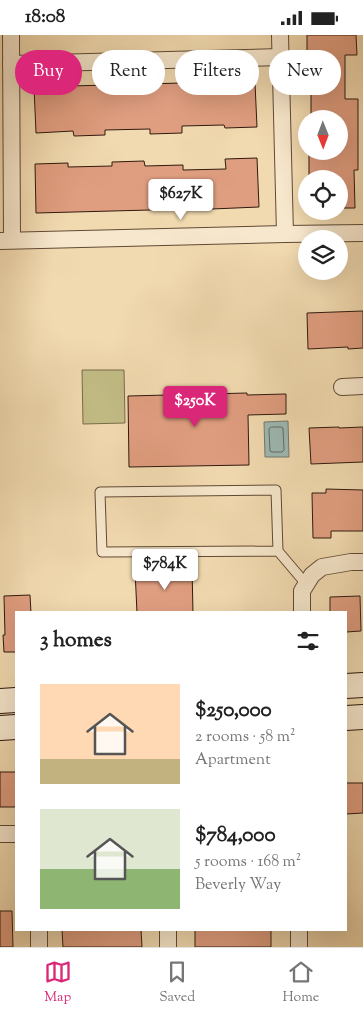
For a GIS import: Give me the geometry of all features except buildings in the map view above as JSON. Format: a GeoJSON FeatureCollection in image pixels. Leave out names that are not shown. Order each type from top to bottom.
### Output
{"type":"FeatureCollection","features":[{"type":"Feature","properties":{"kind":"main road"},"geometry":{"type":"LineString","coordinates":[[347,686],[363,685]]}},
{"type":"Feature","properties":{"kind":"main road"},"geometry":{"type":"LineString","coordinates":[[0,701],[15,700]]}},
{"type":"Feature","properties":{"kind":"main road"},"geometry":{"type":"LineString","coordinates":[[347,717],[363,717]]}},
{"type":"Feature","properties":{"kind":"main road"},"geometry":{"type":"LineString","coordinates":[[0,728],[15,727]]}},
{"type":"Feature","properties":{"kind":"street"},"geometry":{"type":"LineString","coordinates":[[11,35],[12,63],[6,241],[363,233]]}},
{"type":"Feature","properties":{"kind":"street"},"geometry":{"type":"LineString","coordinates":[[280,35],[281,50]]}},
{"type":"Feature","properties":{"kind":"street"},"geometry":{"type":"LineString","coordinates":[[12,63],[269,57]]}},
{"type":"Feature","properties":{"kind":"street"},"geometry":{"type":"LineString","coordinates":[[282,95],[285,234]]}},
{"type":"Feature","properties":{"kind":"street"},"geometry":{"type":"LineString","coordinates":[[342,387],[363,386]]}},
{"type":"Feature","properties":{"kind":"street"},"geometry":{"type":"LineString","coordinates":[[302,611],[302,591],[312,575],[322,567],[363,562]]}},
{"type":"Feature","properties":{"kind":"street"},"geometry":{"type":"LineString","coordinates":[[0,834],[15,834]]}},
{"type":"Feature","properties":{"kind":"street"},"geometry":{"type":"LineString","coordinates":[[39,931],[39,947]]}},
{"type":"Feature","properties":{"kind":"street"},"geometry":{"type":"LineString","coordinates":[[168,931],[168,947]]}},
{"type":"Feature","properties":{"kind":"street"},"geometry":{"type":"LineString","coordinates":[[298,931],[299,947]]}},
{"type":"Feature","properties":{"kind":"lane"},"geometry":{"type":"LineString","coordinates":[[278,551],[102,552],[100,492],[276,490],[278,551],[306,584]]}},
{"type":"Feature","properties":{"kind":"shaded area"},"geometry":{"type":"Polygon","coordinates":[[[82,370],[124,370],[125,423],[83,424],[82,370]]]}},
{"type":"Feature","properties":{"kind":"water"},"geometry":{"type":"Polygon","coordinates":[[[288,421],[289,457],[265,457],[264,422],[288,421]]]}}]}
